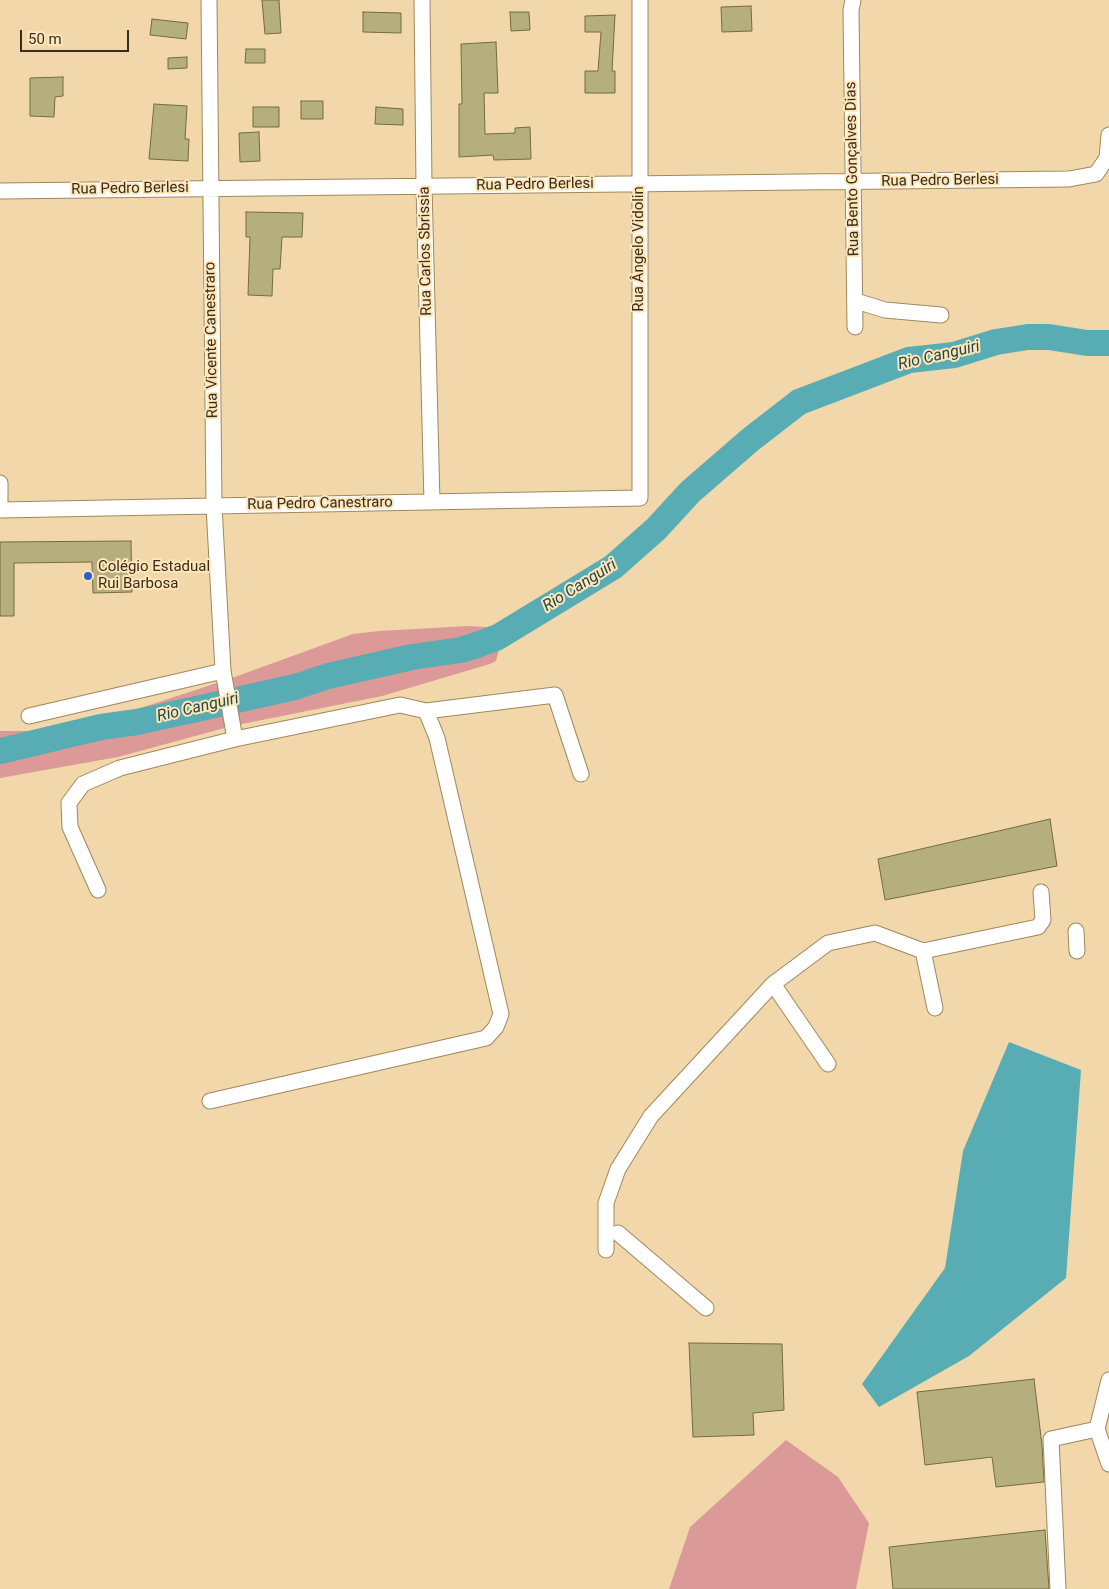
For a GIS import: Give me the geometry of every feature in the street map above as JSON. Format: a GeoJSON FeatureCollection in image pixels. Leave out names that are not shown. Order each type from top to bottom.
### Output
{"type":"FeatureCollection","features":[{"type":"Feature","properties":{"kind":"street","name":"Rua Vicente Canestraro"},"geometry":{"type":"LineString","coordinates":[[209,0],[214,506],[224,675],[235,739]]}},
{"type":"Feature","properties":{"kind":"street","name":"Rua Carlos Sbrissia"},"geometry":{"type":"LineString","coordinates":[[422,0],[424,186],[432,502]]}},
{"type":"Feature","properties":{"kind":"street","name":"Rua Ângelo Vidolin"},"geometry":{"type":"LineString","coordinates":[[640,0],[640,498]]}},
{"type":"Feature","properties":{"kind":"street","name":"Rua Bento Gonçalves Dias"},"geometry":{"type":"LineString","coordinates":[[852,5],[855,327]]}},
{"type":"Feature","properties":{"kind":"street","name":"Rua Pedro Berlesi"},"geometry":{"type":"LineString","coordinates":[[0,192],[1069,179],[1096,174],[1107,158],[1109,135]]}},
{"type":"Feature","properties":{"kind":"street"},"geometry":{"type":"LineString","coordinates":[[856,301],[885,310],[941,315]]}},
{"type":"Feature","properties":{"kind":"street"},"geometry":{"type":"LineString","coordinates":[[0,484],[0,510]]}},
{"type":"Feature","properties":{"kind":"street","name":"Rua Pedro Canestraro"},"geometry":{"type":"LineString","coordinates":[[0,510],[640,498]]}},
{"type":"Feature","properties":{"kind":"street"},"geometry":{"type":"LineString","coordinates":[[29,716],[224,675]]}},
{"type":"Feature","properties":{"kind":"street"},"geometry":{"type":"LineString","coordinates":[[98,890],[70,827],[68,802],[83,784],[120,768],[235,739],[400,705],[426,711],[555,695],[581,774]]}},
{"type":"Feature","properties":{"kind":"street"},"geometry":{"type":"LineString","coordinates":[[210,1101],[486,1038],[496,1027],[501,1014],[438,738],[426,711]]}},
{"type":"Feature","properties":{"kind":"street"},"geometry":{"type":"LineString","coordinates":[[606,1250],[606,1203],[618,1169],[651,1116],[773,984],[828,943],[875,933],[923,952],[1038,927],[1042,920],[1041,892]]}},
{"type":"Feature","properties":{"kind":"street"},"geometry":{"type":"LineString","coordinates":[[1076,931],[1077,951]]}},
{"type":"Feature","properties":{"kind":"street"},"geometry":{"type":"LineString","coordinates":[[923,952],[935,1008]]}},
{"type":"Feature","properties":{"kind":"street"},"geometry":{"type":"LineString","coordinates":[[773,984],[828,1064]]}},
{"type":"Feature","properties":{"kind":"street"},"geometry":{"type":"LineString","coordinates":[[618,1233],[706,1308]]}},
{"type":"Feature","properties":{"kind":"street"},"geometry":{"type":"LineString","coordinates":[[1109,1380],[1097,1429],[1109,1464]]}},
{"type":"Feature","properties":{"kind":"street"},"geometry":{"type":"LineString","coordinates":[[1058,1589],[1051,1439],[1097,1429]]}},
{"type":"Feature","properties":{"kind":"shaded area"},"geometry":{"type":"Polygon","coordinates":[[[469,626],[501,628],[502,638],[496,661],[382,696],[232,726],[118,757],[0,778],[0,731],[68,729],[98,722],[232,678],[353,634],[469,626]]]}},
{"type":"Feature","properties":{"kind":"shaded area"},"geometry":{"type":"Polygon","coordinates":[[[786,1440],[838,1477],[869,1523],[856,1589],[669,1589],[690,1527],[786,1440]]]}},
{"type":"Feature","properties":{"kind":"water"},"geometry":{"type":"Polygon","coordinates":[[[1009,1042],[1081,1070],[1066,1278],[969,1356],[879,1407],[862,1384],[945,1268],[963,1151],[1009,1042]]]}},
{"type":"Feature","properties":{"kind":"building"},"geometry":{"type":"Polygon","coordinates":[[[262,0],[279,0],[281,33],[265,34],[262,0]]]}},
{"type":"Feature","properties":{"kind":"building"},"geometry":{"type":"Polygon","coordinates":[[[751,6],[752,31],[722,32],[721,7],[751,6]]]}},
{"type":"Feature","properties":{"kind":"building"},"geometry":{"type":"Polygon","coordinates":[[[363,12],[401,13],[401,33],[363,32],[363,12]]]}},
{"type":"Feature","properties":{"kind":"building"},"geometry":{"type":"Polygon","coordinates":[[[510,12],[529,12],[530,30],[511,31],[510,12]]]}},
{"type":"Feature","properties":{"kind":"building"},"geometry":{"type":"Polygon","coordinates":[[[615,15],[612,71],[615,71],[615,93],[585,93],[585,71],[598,71],[601,32],[585,32],[585,16],[615,15]]]}},
{"type":"Feature","properties":{"kind":"building"},"geometry":{"type":"Polygon","coordinates":[[[152,19],[188,23],[186,39],[150,35],[152,19]]]}},
{"type":"Feature","properties":{"kind":"building"},"geometry":{"type":"Polygon","coordinates":[[[496,42],[498,93],[484,93],[485,134],[515,133],[515,128],[530,127],[531,159],[494,160],[493,155],[459,157],[459,104],[462,104],[461,44],[496,42]]]}},
{"type":"Feature","properties":{"kind":"building"},"geometry":{"type":"Polygon","coordinates":[[[246,49],[265,49],[265,63],[245,63],[246,49]]]}},
{"type":"Feature","properties":{"kind":"building"},"geometry":{"type":"Polygon","coordinates":[[[187,57],[187,68],[168,69],[168,58],[187,57]]]}},
{"type":"Feature","properties":{"kind":"building"},"geometry":{"type":"Polygon","coordinates":[[[63,77],[63,96],[55,97],[54,117],[30,116],[30,78],[63,77]]]}},
{"type":"Feature","properties":{"kind":"building"},"geometry":{"type":"Polygon","coordinates":[[[301,101],[323,101],[323,119],[301,119],[301,101]]]}},
{"type":"Feature","properties":{"kind":"building"},"geometry":{"type":"Polygon","coordinates":[[[154,104],[187,106],[185,139],[189,139],[188,161],[149,159],[154,104]]]}},
{"type":"Feature","properties":{"kind":"building"},"geometry":{"type":"Polygon","coordinates":[[[253,107],[279,107],[279,127],[253,127],[253,107]]]}},
{"type":"Feature","properties":{"kind":"building"},"geometry":{"type":"Polygon","coordinates":[[[376,107],[403,109],[403,125],[375,124],[376,107]]]}},
{"type":"Feature","properties":{"kind":"building"},"geometry":{"type":"Polygon","coordinates":[[[259,132],[260,161],[240,162],[239,133],[259,132]]]}},
{"type":"Feature","properties":{"kind":"building"},"geometry":{"type":"Polygon","coordinates":[[[246,212],[303,213],[302,237],[282,237],[280,269],[273,269],[272,296],[248,295],[250,237],[246,237],[246,212]]]}},
{"type":"Feature","properties":{"kind":"building"},"geometry":{"type":"Polygon","coordinates":[[[131,541],[132,592],[93,593],[92,562],[14,563],[14,616],[0,616],[0,542],[131,541]]]}},
{"type":"Feature","properties":{"kind":"building"},"geometry":{"type":"Polygon","coordinates":[[[1050,819],[1057,866],[885,900],[878,859],[1050,819]]]}},
{"type":"Feature","properties":{"kind":"building"},"geometry":{"type":"Polygon","coordinates":[[[689,1343],[782,1344],[784,1410],[753,1413],[754,1435],[693,1437],[689,1343]]]}},
{"type":"Feature","properties":{"kind":"building"},"geometry":{"type":"Polygon","coordinates":[[[1034,1379],[1042,1445],[1044,1482],[996,1487],[992,1457],[925,1465],[917,1392],[1034,1379]]]}},
{"type":"Feature","properties":{"kind":"building"},"geometry":{"type":"Polygon","coordinates":[[[1045,1530],[1049,1589],[893,1589],[889,1547],[1045,1530]]]}},
{"type":"Feature","properties":{"kind":"waterway","name":"Rio Canguiri"},"geometry":{"type":"LineString","coordinates":[[0,751],[101,727],[137,722],[295,687],[328,676],[412,657],[461,650],[477,645],[498,637],[613,567],[656,529],[690,492],[750,440],[799,402],[909,360],[954,355],[996,342],[1028,337],[1049,337],[1087,343],[1109,343]]}},
{"type":"Feature","properties":{"kind":"place","name":"Colégio Estadual Rui Barbosa"},"geometry":{"type":"Point","coordinates":[88,576]}}]}
